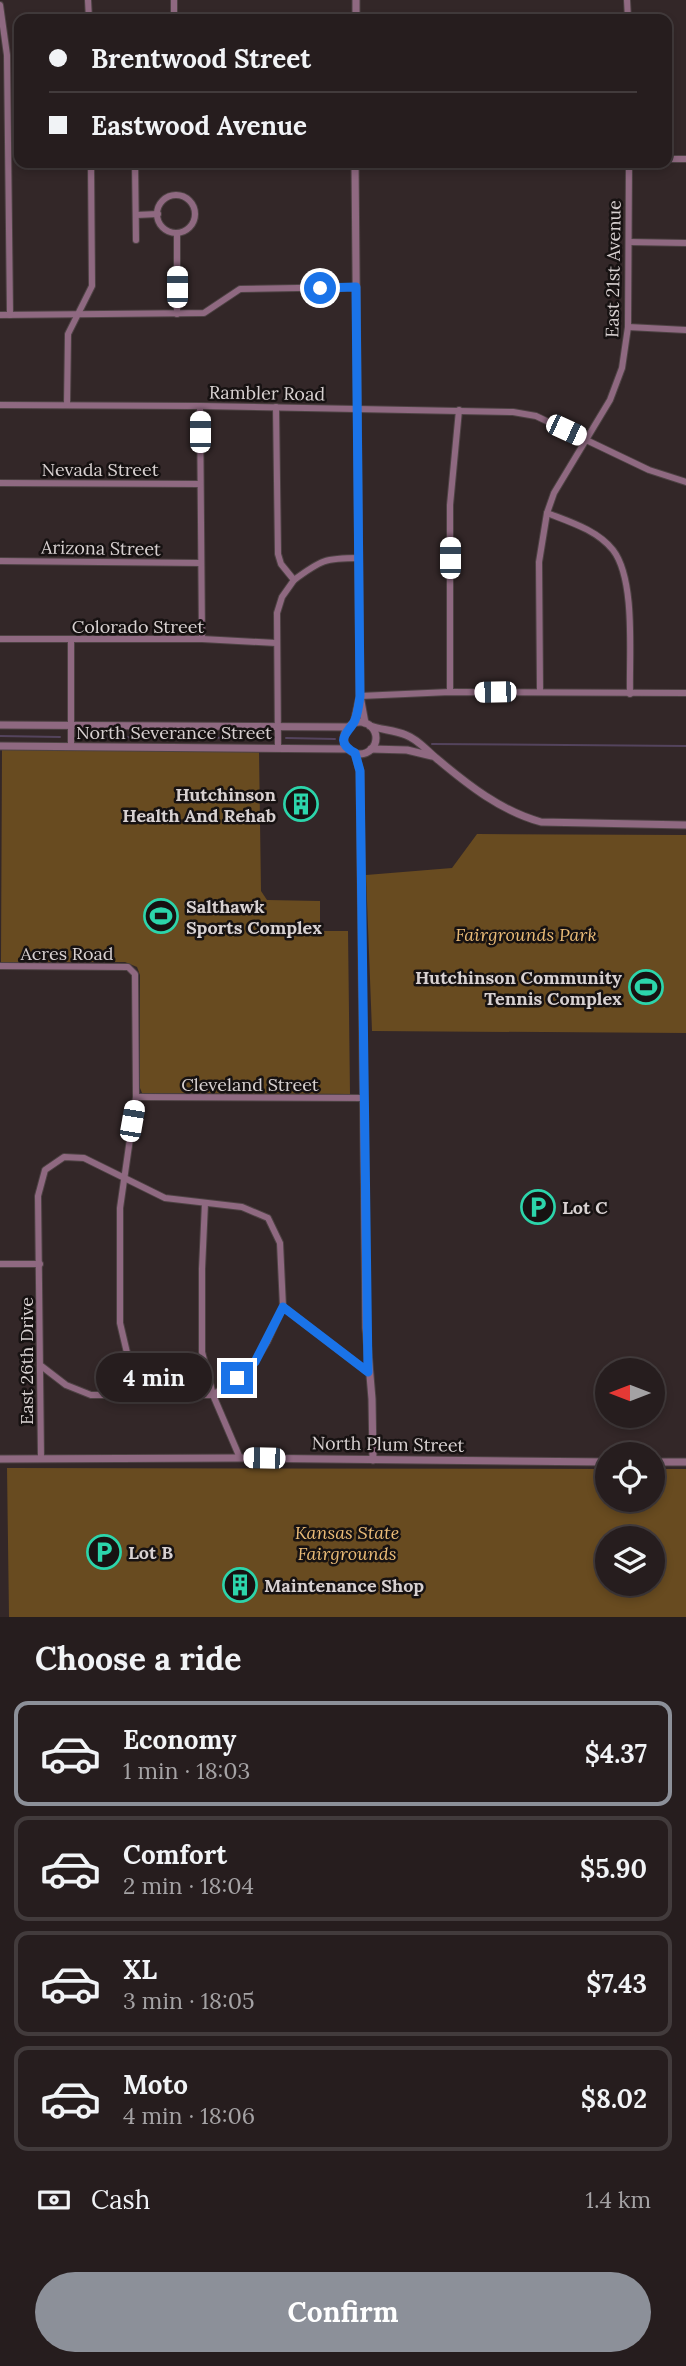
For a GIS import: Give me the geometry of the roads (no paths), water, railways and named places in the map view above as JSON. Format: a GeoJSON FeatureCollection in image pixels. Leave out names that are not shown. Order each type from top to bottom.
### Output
{"type":"FeatureCollection","features":[{"type":"Feature","properties":{"kind":"street"},"geometry":{"type":"LineString","coordinates":[[0,5],[8,55],[10,315]]}},
{"type":"Feature","properties":{"kind":"street"},"geometry":{"type":"LineString","coordinates":[[67,405],[68,334],[92,286],[91,168]]}},
{"type":"Feature","properties":{"kind":"street"},"geometry":{"type":"LineString","coordinates":[[135,168],[136,240]]}},
{"type":"Feature","properties":{"kind":"street"},"geometry":{"type":"LineString","coordinates":[[355,168],[360,696],[367,724],[375,737],[360,771]]}},
{"type":"Feature","properties":{"kind":"street","name":"East 21st Avenue"},"geometry":{"type":"LineString","coordinates":[[540,691],[539,562],[547,513],[554,493],[610,400],[622,368],[628,327],[629,168]]}},
{"type":"Feature","properties":{"kind":"street"},"geometry":{"type":"LineString","coordinates":[[170,196],[182,196],[190,201],[195,209],[194,219],[189,227],[177,234],[166,231],[158,214],[157,208],[170,196]]}},
{"type":"Feature","properties":{"kind":"street"},"geometry":{"type":"LineString","coordinates":[[136,215],[158,214]]}},
{"type":"Feature","properties":{"kind":"street"},"geometry":{"type":"LineString","coordinates":[[177,234],[177,314]]}},
{"type":"Feature","properties":{"kind":"street"},"geometry":{"type":"LineString","coordinates":[[629,242],[686,243]]}},
{"type":"Feature","properties":{"kind":"street"},"geometry":{"type":"LineString","coordinates":[[0,314],[204,313],[240,289],[356,287]]}},
{"type":"Feature","properties":{"kind":"street"},"geometry":{"type":"LineString","coordinates":[[628,327],[686,330]]}},
{"type":"Feature","properties":{"kind":"street","name":"Rambler Road"},"geometry":{"type":"LineString","coordinates":[[0,405],[358,408],[524,413],[536,416],[649,470],[686,482]]}},
{"type":"Feature","properties":{"kind":"street"},"geometry":{"type":"LineString","coordinates":[[200,406],[202,639]]}},
{"type":"Feature","properties":{"kind":"street"},"geometry":{"type":"LineString","coordinates":[[276,407],[278,554],[281,564],[294,580]]}},
{"type":"Feature","properties":{"kind":"street"},"geometry":{"type":"LineString","coordinates":[[450,692],[450,505],[459,410]]}},
{"type":"Feature","properties":{"kind":"street","name":"Nevada Street"},"geometry":{"type":"LineString","coordinates":[[0,483],[200,484]]}},
{"type":"Feature","properties":{"kind":"street"},"geometry":{"type":"LineString","coordinates":[[547,513],[585,528],[612,550],[626,576],[630,694]]}},
{"type":"Feature","properties":{"kind":"street"},"geometry":{"type":"LineString","coordinates":[[278,748],[276,643],[280,604],[294,580],[318,563],[331,558],[359,558]]}},
{"type":"Feature","properties":{"kind":"street","name":"Arizona Street"},"geometry":{"type":"LineString","coordinates":[[0,561],[201,563]]}},
{"type":"Feature","properties":{"kind":"street","name":"Colorado Street"},"geometry":{"type":"LineString","coordinates":[[0,639],[202,639],[276,643]]}},
{"type":"Feature","properties":{"kind":"street"},"geometry":{"type":"LineString","coordinates":[[71,640],[71,747]]}},
{"type":"Feature","properties":{"kind":"street"},"geometry":{"type":"LineString","coordinates":[[360,696],[540,691],[686,693]]}},
{"type":"Feature","properties":{"kind":"street"},"geometry":{"type":"LineString","coordinates":[[360,696],[351,725],[344,736],[360,771],[368,1372],[372,1399],[373,1460]]}},
{"type":"Feature","properties":{"kind":"street"},"geometry":{"type":"LineString","coordinates":[[351,725],[367,724],[407,735],[422,744],[434,757],[497,805],[519,816],[541,822],[686,825]]}},
{"type":"Feature","properties":{"kind":"street","name":"North Severance Street"},"geometry":{"type":"LineString","coordinates":[[0,725],[351,725]]}},
{"type":"Feature","properties":{"kind":"street","name":"North Severance Street"},"geometry":{"type":"LineString","coordinates":[[0,746],[352,751]]}},
{"type":"Feature","properties":{"kind":"street"},"geometry":{"type":"LineString","coordinates":[[352,751],[407,750],[434,757]]}},
{"type":"Feature","properties":{"kind":"street","name":"Acres Road"},"geometry":{"type":"LineString","coordinates":[[0,966],[113,967],[133,970],[136,978],[136,1097]]}},
{"type":"Feature","properties":{"kind":"street"},"geometry":{"type":"LineString","coordinates":[[136,1097],[120,1208],[120,1323],[128,1357],[143,1395]]}},
{"type":"Feature","properties":{"kind":"street","name":"Cleveland Street"},"geometry":{"type":"LineString","coordinates":[[136,1097],[364,1098]]}},
{"type":"Feature","properties":{"kind":"street","name":"East 26th Drive"},"geometry":{"type":"LineString","coordinates":[[41,1458],[38,1196],[45,1170],[64,1157],[84,1158],[164,1198],[242,1207],[268,1218],[280,1243],[283,1307]]}},
{"type":"Feature","properties":{"kind":"street"},"geometry":{"type":"LineString","coordinates":[[205,1203],[202,1352],[213,1395],[240,1458]]}},
{"type":"Feature","properties":{"kind":"street"},"geometry":{"type":"LineString","coordinates":[[0,1264],[40,1264]]}},
{"type":"Feature","properties":{"kind":"street"},"geometry":{"type":"LineString","coordinates":[[40,1365],[66,1385],[91,1395],[213,1395],[255,1362],[283,1307],[368,1372]]}},
{"type":"Feature","properties":{"kind":"street","name":"North Plum Street"},"geometry":{"type":"LineString","coordinates":[[0,1459],[240,1458],[595,1462]]}},
{"type":"Feature","properties":{"kind":"street"},"geometry":{"type":"LineString","coordinates":[[665,1462],[686,1462]]}},
{"type":"Feature","properties":{"kind":"waterway"},"geometry":{"type":"LineString","coordinates":[[0,736],[60,737]]}},
{"type":"Feature","properties":{"kind":"waterway"},"geometry":{"type":"LineString","coordinates":[[78,737],[268,738]]}},
{"type":"Feature","properties":{"kind":"waterway"},"geometry":{"type":"LineString","coordinates":[[286,738],[335,739]]}},
{"type":"Feature","properties":{"kind":"waterway"},"geometry":{"type":"LineString","coordinates":[[432,744],[686,746]]}},
{"type":"Feature","properties":{"kind":"place","name":"Hutchinson Health And Rehab"},"geometry":{"type":"Point","coordinates":[301,804]}},
{"type":"Feature","properties":{"kind":"place","name":"Salthawk Sports Complex"},"geometry":{"type":"Point","coordinates":[161,916]}},
{"type":"Feature","properties":{"kind":"place","name":"Hutchinson Community Tennis Complex"},"geometry":{"type":"Point","coordinates":[646,987]}},
{"type":"Feature","properties":{"kind":"place","name":"Lot C"},"geometry":{"type":"Point","coordinates":[538,1207]}},
{"type":"Feature","properties":{"kind":"place","name":"Lot B"},"geometry":{"type":"Point","coordinates":[104,1552]}},
{"type":"Feature","properties":{"kind":"place","name":"Maintenance Shop"},"geometry":{"type":"Point","coordinates":[240,1585]}},
{"type":"Feature","properties":{"kind":"park label","name":"Fairgrounds Park"},"geometry":{"type":"Point","coordinates":[526,934]}},
{"type":"Feature","properties":{"kind":"park label","name":"Kansas State Fairgrounds"},"geometry":{"type":"Point","coordinates":[347,1542]}}]}
